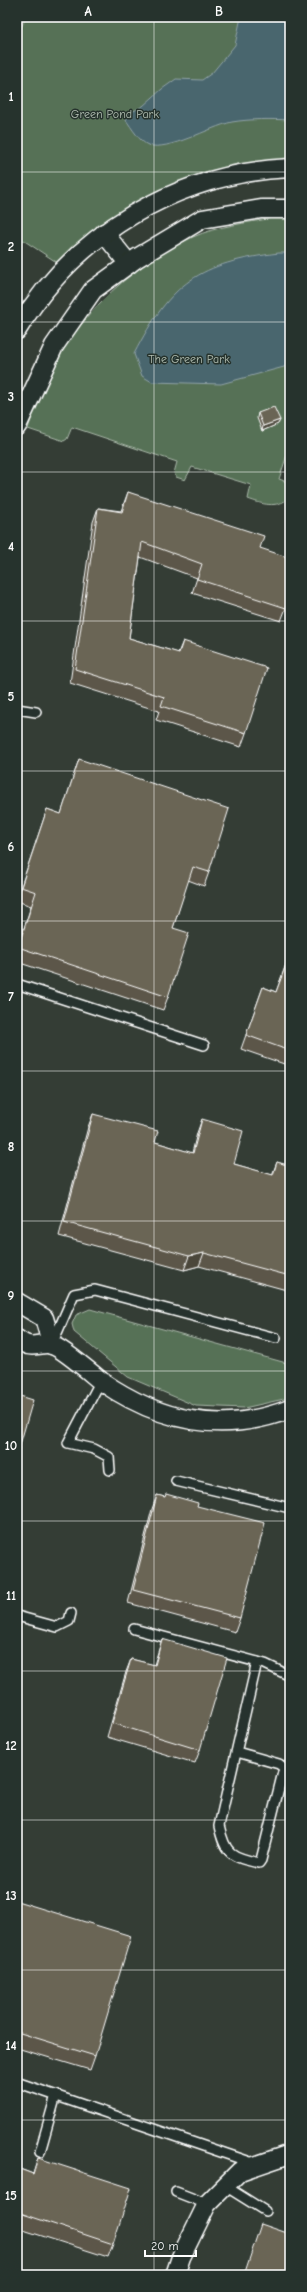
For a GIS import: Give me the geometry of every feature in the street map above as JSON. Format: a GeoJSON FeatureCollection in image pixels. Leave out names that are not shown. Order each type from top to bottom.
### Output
{"type":"FeatureCollection","features":[{"type":"Feature","properties":{"kind":"street"},"geometry":{"type":"LineString","coordinates":[[17,330],[29,309],[64,267],[104,233],[152,203],[207,181],[257,169],[290,168]]}},
{"type":"Feature","properties":{"kind":"street"},"geometry":{"type":"LineString","coordinates":[[17,426],[54,346],[93,290],[130,264],[202,219],[261,209],[290,209]]}},
{"type":"Feature","properties":{"kind":"street"},"geometry":{"type":"LineString","coordinates":[[104,233],[130,264]]}},
{"type":"Feature","properties":{"kind":"street"},"geometry":{"type":"LineString","coordinates":[[17,1302],[44,1318],[52,1345]]}},
{"type":"Feature","properties":{"kind":"street"},"geometry":{"type":"LineString","coordinates":[[17,1339],[28,1345],[52,1345],[119,1393],[153,1411],[182,1420],[221,1423],[266,1418],[290,1409]]}},
{"type":"Feature","properties":{"kind":"street"},"geometry":{"type":"LineString","coordinates":[[175,2275],[180,2257],[207,2204],[240,2171],[290,2154]]}},
{"type":"Feature","properties":{"kind":"lane"},"geometry":{"type":"LineString","coordinates":[[17,709],[36,712]]}},
{"type":"Feature","properties":{"kind":"lane"},"geometry":{"type":"LineString","coordinates":[[17,984],[204,1045]]}},
{"type":"Feature","properties":{"kind":"lane"},"geometry":{"type":"LineString","coordinates":[[52,1345],[74,1294],[95,1290],[276,1338]]}},
{"type":"Feature","properties":{"kind":"lane"},"geometry":{"type":"LineString","coordinates":[[101,1380],[68,1443],[94,1449],[109,1457],[110,1470]]}},
{"type":"Feature","properties":{"kind":"lane"},"geometry":{"type":"LineString","coordinates":[[176,1481],[290,1508]]}},
{"type":"Feature","properties":{"kind":"lane"},"geometry":{"type":"LineString","coordinates":[[17,1616],[57,1627],[69,1621],[70,1613]]}},
{"type":"Feature","properties":{"kind":"lane"},"geometry":{"type":"LineString","coordinates":[[134,1629],[256,1662],[290,1676]]}},
{"type":"Feature","properties":{"kind":"lane"},"geometry":{"type":"LineString","coordinates":[[237,1752],[279,1764],[284,1768],[259,1863],[238,1859],[224,1846],[220,1826],[256,1662]]}},
{"type":"Feature","properties":{"kind":"lane"},"geometry":{"type":"LineString","coordinates":[[19,2083],[258,2165]]}},
{"type":"Feature","properties":{"kind":"lane"},"geometry":{"type":"LineString","coordinates":[[40,2152],[56,2095]]}},
{"type":"Feature","properties":{"kind":"lane"},"geometry":{"type":"LineString","coordinates":[[225,2186],[264,2211]]}},
{"type":"Feature","properties":{"kind":"lane"},"geometry":{"type":"LineString","coordinates":[[176,2192],[207,2204]]}},
{"type":"Feature","properties":{"kind":"green space","name":"Green Pond Park"},"geometry":{"type":"Polygon","coordinates":[[[26,17],[290,17],[290,168],[152,203],[64,267],[17,236],[17,36],[26,17]]]}},
{"type":"Feature","properties":{"kind":"green space","name":"The Green Park"},"geometry":{"type":"Polygon","coordinates":[[[273,218],[290,218],[290,446],[279,479],[290,483],[289,498],[279,504],[264,504],[253,501],[248,499],[251,485],[192,467],[185,480],[176,477],[174,473],[177,462],[72,427],[67,439],[64,441],[28,429],[39,398],[53,368],[69,341],[89,315],[136,271],[164,252],[203,233],[222,227],[273,218]]]}},
{"type":"Feature","properties":{"kind":"green space"},"geometry":{"type":"Polygon","coordinates":[[[90,1309],[290,1364],[290,1395],[284,1399],[244,1408],[196,1406],[128,1377],[74,1332],[72,1324],[76,1315],[90,1309]]]}},
{"type":"Feature","properties":{"kind":"water"},"geometry":{"type":"Polygon","coordinates":[[[241,17],[290,17],[290,120],[246,120],[232,122],[166,145],[148,145],[142,141],[126,120],[128,114],[143,106],[176,79],[202,80],[212,73],[235,45],[241,17]]]}},
{"type":"Feature","properties":{"kind":"water"},"geometry":{"type":"Polygon","coordinates":[[[290,253],[290,363],[284,367],[221,384],[152,382],[142,376],[134,354],[161,309],[175,293],[190,280],[208,270],[251,257],[290,253]]]}},
{"type":"Feature","properties":{"kind":"building"},"geometry":{"type":"Polygon","coordinates":[[[274,407],[280,420],[263,426],[258,413],[274,407]]]}},
{"type":"Feature","properties":{"kind":"building"},"geometry":{"type":"Polygon","coordinates":[[[128,492],[264,536],[260,548],[290,558],[290,596],[286,608],[197,579],[202,564],[142,542],[129,638],[179,653],[183,641],[267,668],[246,733],[161,706],[164,697],[75,669],[98,508],[122,512],[128,492]]]}},
{"type":"Feature","properties":{"kind":"building"},"geometry":{"type":"Polygon","coordinates":[[[79,759],[229,809],[209,872],[193,867],[173,928],[189,933],[168,997],[18,947],[36,892],[21,887],[47,809],[61,814],[79,759]]]}},
{"type":"Feature","properties":{"kind":"building"},"geometry":{"type":"Polygon","coordinates":[[[290,954],[290,1051],[246,1035],[263,987],[276,992],[290,954]]]}},
{"type":"Feature","properties":{"kind":"building"},"geometry":{"type":"Polygon","coordinates":[[[93,1114],[158,1131],[155,1142],[193,1153],[202,1119],[243,1131],[234,1164],[273,1175],[277,1162],[290,1166],[290,1276],[204,1253],[189,1256],[64,1222],[93,1114]]]}},
{"type":"Feature","properties":{"kind":"building"},"geometry":{"type":"Polygon","coordinates":[[[17,1395],[33,1400],[17,1455],[17,1395]]]}},
{"type":"Feature","properties":{"kind":"building"},"geometry":{"type":"Polygon","coordinates":[[[166,1494],[198,1503],[197,1506],[265,1523],[240,1618],[133,1590],[157,1495],[165,1497],[166,1494]]]}},
{"type":"Feature","properties":{"kind":"building"},"geometry":{"type":"Polygon","coordinates":[[[162,1639],[227,1658],[200,1750],[112,1723],[131,1659],[155,1665],[162,1639]]]}},
{"type":"Feature","properties":{"kind":"building"},"geometry":{"type":"Polygon","coordinates":[[[17,1901],[131,1936],[95,2056],[17,2032],[17,1901]]]}},
{"type":"Feature","properties":{"kind":"building"},"geometry":{"type":"Polygon","coordinates":[[[38,2158],[131,2188],[113,2244],[17,2212],[17,2168],[33,2174],[38,2158]]]}},
{"type":"Feature","properties":{"kind":"building"},"geometry":{"type":"Polygon","coordinates":[[[261,2224],[290,2234],[290,2275],[244,2275],[261,2224]]]}}]}
